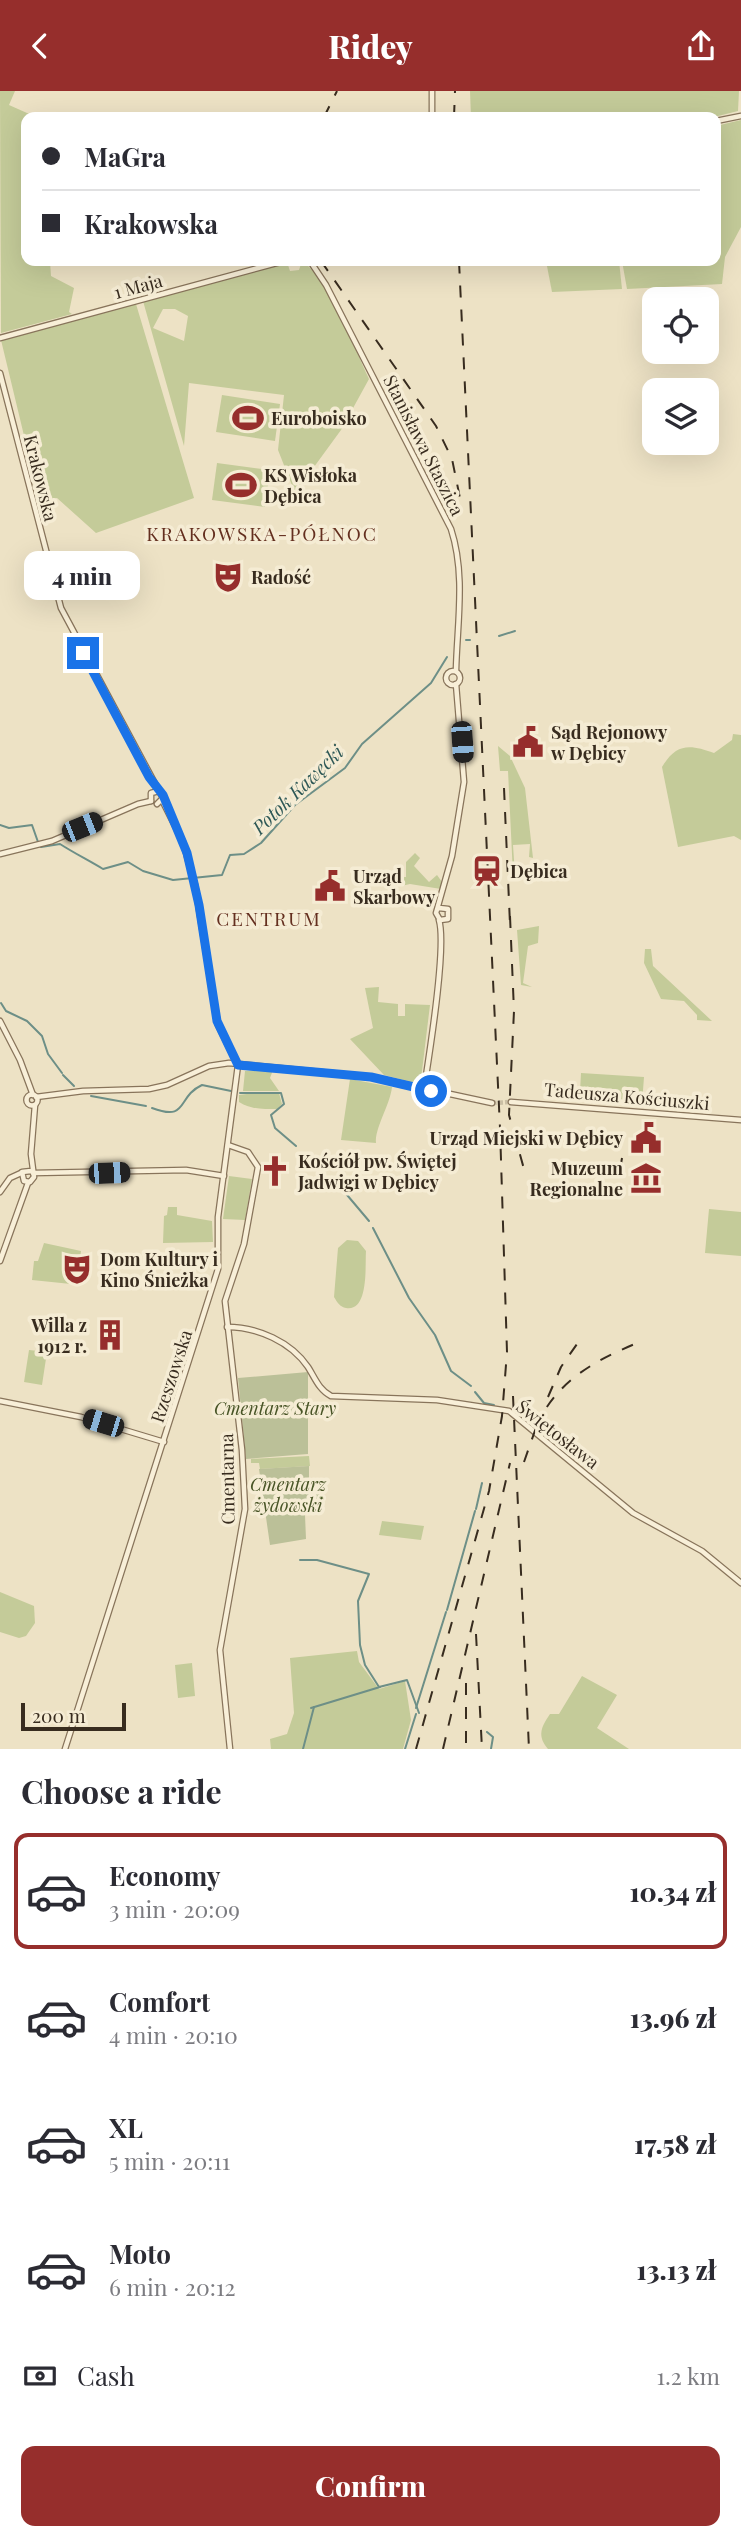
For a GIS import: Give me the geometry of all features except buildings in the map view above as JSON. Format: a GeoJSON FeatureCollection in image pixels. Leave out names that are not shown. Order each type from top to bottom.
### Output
{"type":"FeatureCollection","features":[{"type":"Feature","properties":{"kind":"street"},"geometry":{"type":"LineString","coordinates":[[432,91],[432,112]]}},
{"type":"Feature","properties":{"kind":"street"},"geometry":{"type":"LineString","coordinates":[[721,120],[741,116]]}},
{"type":"Feature","properties":{"kind":"street","name":"1 Maja"},"geometry":{"type":"LineString","coordinates":[[0,338],[266,266]]}},
{"type":"Feature","properties":{"kind":"street","name":"Stanisława Staszica"},"geometry":{"type":"LineString","coordinates":[[313,266],[326,285],[451,529],[457,556],[461,621],[454,671]]}},
{"type":"Feature","properties":{"kind":"street","name":"Krakowska"},"geometry":{"type":"LineString","coordinates":[[0,373],[61,608],[162,800]]}},
{"type":"Feature","properties":{"kind":"street"},"geometry":{"type":"LineString","coordinates":[[442,920],[436,913],[442,907],[464,782],[458,698],[453,684],[446,677],[454,671],[460,679],[453,684]]}},
{"type":"Feature","properties":{"kind":"street","name":"Krakowska"},"geometry":{"type":"LineString","coordinates":[[149,777],[152,798]]}},
{"type":"Feature","properties":{"kind":"street"},"geometry":{"type":"LineString","coordinates":[[0,853],[40,844],[152,798],[159,791]]}},
{"type":"Feature","properties":{"kind":"street"},"geometry":{"type":"LineString","coordinates":[[152,798],[162,800],[183,842],[194,881],[214,1006],[220,1030],[238,1065]]}},
{"type":"Feature","properties":{"kind":"street"},"geometry":{"type":"LineString","coordinates":[[152,798],[169,815]]}},
{"type":"Feature","properties":{"kind":"street"},"geometry":{"type":"LineString","coordinates":[[424,1089],[442,920],[450,914],[442,907]]}},
{"type":"Feature","properties":{"kind":"street"},"geometry":{"type":"LineString","coordinates":[[0,1021],[25,1073],[34,1100],[32,1154],[0,1261]]}},
{"type":"Feature","properties":{"kind":"street"},"geometry":{"type":"LineString","coordinates":[[34,1100],[65,1093],[149,1089],[167,1085],[209,1066],[238,1065],[362,1076],[492,1103]]}},
{"type":"Feature","properties":{"kind":"street","name":"Rzeszowska"},"geometry":{"type":"LineString","coordinates":[[65,1749],[218,1275],[218,1217],[238,1065]]}},
{"type":"Feature","properties":{"kind":"street","name":"Tadeusza Kościuszki"},"geometry":{"type":"LineString","coordinates":[[511,1102],[741,1120]]}},
{"type":"Feature","properties":{"kind":"street","name":"Cmentarna"},"geometry":{"type":"LineString","coordinates":[[228,1145],[248,1152],[258,1167],[244,1244],[226,1292],[241,1436],[245,1509],[220,1650],[230,1749]]}},
{"type":"Feature","properties":{"kind":"street"},"geometry":{"type":"LineString","coordinates":[[0,1192],[10,1178],[27,1176],[186,1170],[223,1175]]}},
{"type":"Feature","properties":{"kind":"street","name":"Świętosława"},"geometry":{"type":"LineString","coordinates":[[228,1327],[276,1339],[303,1361],[321,1389],[334,1397],[437,1400],[509,1411],[634,1513],[684,1539],[741,1583]]}},
{"type":"Feature","properties":{"kind":"street"},"geometry":{"type":"LineString","coordinates":[[0,1401],[81,1417],[164,1443]]}},
{"type":"Feature","properties":{"kind":"green space"},"geometry":{"type":"Polygon","coordinates":[[[0,91],[15,91],[9,105],[25,112],[21,112],[21,266],[50,266],[51,276],[74,288],[69,312],[72,314],[1,333],[0,91]]]}},
{"type":"Feature","properties":{"kind":"green space"},"geometry":{"type":"Polygon","coordinates":[[[470,91],[739,91],[738,111],[721,115],[721,112],[471,112],[470,91]]]}},
{"type":"Feature","properties":{"kind":"green space"},"geometry":{"type":"Polygon","coordinates":[[[741,120],[741,227],[725,257],[722,284],[627,289],[623,266],[721,266],[721,125],[741,120]]]}},
{"type":"Feature","properties":{"kind":"green space"},"geometry":{"type":"Polygon","coordinates":[[[272,266],[288,266],[290,271],[308,266],[322,283],[340,314],[369,379],[341,430],[295,493],[278,450],[284,395],[189,383],[184,446],[143,301],[272,266]],[[163,309],[153,328],[184,341],[188,316],[175,309],[163,309]]]}},
{"type":"Feature","properties":{"kind":"green space"},"geometry":{"type":"Polygon","coordinates":[[[547,266],[620,266],[622,289],[552,292],[547,266]]]}},
{"type":"Feature","properties":{"kind":"green space"},"geometry":{"type":"Polygon","coordinates":[[[136,304],[194,498],[96,533],[57,498],[40,502],[1,340],[136,304]]]}},
{"type":"Feature","properties":{"kind":"green space","name":"Euroboisko"},"geometry":{"type":"Polygon","coordinates":[[[222,395],[280,404],[275,441],[216,432],[222,395]]]}},
{"type":"Feature","properties":{"kind":"green space","name":"KS Wisłoka Dębica"},"geometry":{"type":"Polygon","coordinates":[[[217,463],[270,470],[265,507],[212,500],[217,463]]]}},
{"type":"Feature","properties":{"kind":"green space"},"geometry":{"type":"Polygon","coordinates":[[[733,734],[741,735],[741,840],[734,836],[678,847],[662,767],[673,753],[684,748],[698,748],[714,753],[732,740],[733,734]]]}},
{"type":"Feature","properties":{"kind":"green space"},"geometry":{"type":"Polygon","coordinates":[[[498,746],[510,756],[525,788],[533,858],[529,857],[530,844],[513,845],[515,875],[508,771],[500,771],[498,746]]]}},
{"type":"Feature","properties":{"kind":"green space"},"geometry":{"type":"Polygon","coordinates":[[[415,853],[420,858],[414,866],[429,882],[437,875],[442,882],[441,889],[410,884],[401,886],[401,877],[406,877],[406,862],[415,853]]]}},
{"type":"Feature","properties":{"kind":"green space"},"geometry":{"type":"Polygon","coordinates":[[[539,926],[538,943],[528,946],[523,983],[532,987],[521,985],[517,930],[539,926]]]}},
{"type":"Feature","properties":{"kind":"green space"},"geometry":{"type":"Polygon","coordinates":[[[645,949],[651,949],[653,966],[712,1021],[697,1020],[697,1015],[684,1001],[661,999],[644,963],[645,949]]]}},
{"type":"Feature","properties":{"kind":"green space"},"geometry":{"type":"Polygon","coordinates":[[[379,987],[378,1002],[398,1004],[398,1016],[405,1016],[405,1004],[430,1005],[421,1079],[415,1083],[384,1075],[350,1039],[373,1028],[365,988],[379,987]]]}},
{"type":"Feature","properties":{"kind":"green space"},"geometry":{"type":"Polygon","coordinates":[[[273,1070],[270,1078],[279,1091],[243,1091],[245,1071],[273,1070]]]}},
{"type":"Feature","properties":{"kind":"green space"},"geometry":{"type":"Polygon","coordinates":[[[581,1073],[644,1077],[642,1104],[640,1106],[584,1100],[585,1092],[580,1092],[581,1073]]]}},
{"type":"Feature","properties":{"kind":"green space"},"geometry":{"type":"Polygon","coordinates":[[[350,1079],[392,1087],[377,1131],[376,1143],[341,1140],[350,1079]]]}},
{"type":"Feature","properties":{"kind":"green space"},"geometry":{"type":"Polygon","coordinates":[[[279,1093],[282,1104],[277,1109],[267,1109],[239,1102],[239,1095],[279,1093]]]}},
{"type":"Feature","properties":{"kind":"green space"},"geometry":{"type":"Polygon","coordinates":[[[229,1176],[252,1179],[245,1220],[223,1219],[229,1176]]]}},
{"type":"Feature","properties":{"kind":"green space"},"geometry":{"type":"Polygon","coordinates":[[[168,1207],[177,1207],[177,1215],[212,1221],[213,1242],[163,1243],[164,1216],[167,1215],[168,1207]]]}},
{"type":"Feature","properties":{"kind":"green space"},"geometry":{"type":"Polygon","coordinates":[[[709,1209],[741,1212],[741,1256],[705,1253],[709,1209]]]}},
{"type":"Feature","properties":{"kind":"green space"},"geometry":{"type":"Polygon","coordinates":[[[347,1240],[358,1241],[366,1251],[362,1296],[359,1303],[346,1308],[334,1297],[338,1248],[347,1240]]]}},
{"type":"Feature","properties":{"kind":"green space"},"geometry":{"type":"Polygon","coordinates":[[[44,1243],[81,1251],[80,1258],[68,1261],[65,1270],[72,1271],[71,1284],[32,1280],[34,1261],[38,1261],[44,1243]]]}},
{"type":"Feature","properties":{"kind":"green space"},"geometry":{"type":"Polygon","coordinates":[[[29,1350],[47,1352],[42,1385],[24,1382],[29,1350]]]}},
{"type":"Feature","properties":{"kind":"green space","name":"Cmentarz Stary"},"geometry":{"type":"Polygon","coordinates":[[[308,1372],[308,1454],[246,1459],[238,1378],[308,1372]]]}},
{"type":"Feature","properties":{"kind":"green space"},"geometry":{"type":"Polygon","coordinates":[[[309,1456],[310,1466],[260,1469],[259,1463],[251,1463],[251,1459],[309,1456]]]}},
{"type":"Feature","properties":{"kind":"green space","name":"Cmentarz żydowski"},"geometry":{"type":"Polygon","coordinates":[[[309,1466],[309,1483],[322,1489],[324,1503],[305,1515],[306,1539],[270,1545],[259,1469],[309,1466]]]}},
{"type":"Feature","properties":{"kind":"green space"},"geometry":{"type":"Polygon","coordinates":[[[382,1521],[424,1526],[421,1540],[379,1535],[382,1521]]]}},
{"type":"Feature","properties":{"kind":"green space"},"geometry":{"type":"Polygon","coordinates":[[[0,1592],[34,1606],[35,1623],[26,1636],[19,1638],[0,1632],[0,1592]]]}},
{"type":"Feature","properties":{"kind":"green space"},"geometry":{"type":"Polygon","coordinates":[[[357,1651],[359,1662],[379,1689],[405,1681],[411,1720],[403,1749],[271,1749],[270,1739],[287,1734],[294,1713],[290,1658],[357,1651]]]}},
{"type":"Feature","properties":{"kind":"green space"},"geometry":{"type":"Polygon","coordinates":[[[192,1663],[195,1696],[178,1698],[175,1665],[192,1663]]]}},
{"type":"Feature","properties":{"kind":"green space"},"geometry":{"type":"Polygon","coordinates":[[[582,1676],[617,1695],[597,1728],[629,1749],[548,1749],[541,1736],[544,1723],[550,1714],[559,1714],[582,1676]]]}},
{"type":"Feature","properties":{"kind":"waterway","name":"Potok Kawęcki"},"geometry":{"type":"LineString","coordinates":[[499,636],[515,631]]}},
{"type":"Feature","properties":{"kind":"waterway","name":"Potok Kawęcki"},"geometry":{"type":"LineString","coordinates":[[41,847],[60,844],[103,869],[128,862],[143,871],[173,880],[222,875],[230,855],[244,854],[261,843],[295,805],[345,768],[362,744],[431,683],[447,657]]}},
{"type":"Feature","properties":{"kind":"waterway","name":"Potok Kawęcki"},"geometry":{"type":"LineString","coordinates":[[0,825],[9,828],[32,825],[38,842]]}},
{"type":"Feature","properties":{"kind":"waterway"},"geometry":{"type":"LineString","coordinates":[[1,1003],[6,1011],[27,1021],[42,1036],[48,1054],[62,1073]]}},
{"type":"Feature","properties":{"kind":"waterway"},"geometry":{"type":"LineString","coordinates":[[63,1075],[74,1086]]}},
{"type":"Feature","properties":{"kind":"waterway"},"geometry":{"type":"LineString","coordinates":[[152,1108],[164,1112],[177,1110],[188,1096],[202,1085],[231,1091]]}},
{"type":"Feature","properties":{"kind":"waterway"},"geometry":{"type":"LineString","coordinates":[[240,1093],[281,1093],[284,1104],[271,1115],[275,1128],[296,1146]]}},
{"type":"Feature","properties":{"kind":"waterway"},"geometry":{"type":"LineString","coordinates":[[91,1096],[146,1106]]}},
{"type":"Feature","properties":{"kind":"waterway"},"geometry":{"type":"LineString","coordinates":[[342,1189],[369,1221]]}},
{"type":"Feature","properties":{"kind":"waterway"},"geometry":{"type":"LineString","coordinates":[[373,1228],[409,1298],[435,1335],[451,1371],[471,1386]]}},
{"type":"Feature","properties":{"kind":"waterway"},"geometry":{"type":"LineString","coordinates":[[475,1392],[484,1403],[494,1405]]}},
{"type":"Feature","properties":{"kind":"waterway"},"geometry":{"type":"LineString","coordinates":[[476,1509],[482,1483]]}},
{"type":"Feature","properties":{"kind":"waterway"},"geometry":{"type":"LineString","coordinates":[[447,1610],[475,1511]]}},
{"type":"Feature","properties":{"kind":"waterway"},"geometry":{"type":"LineString","coordinates":[[300,1560],[317,1560],[369,1574],[358,1601],[360,1645],[365,1665],[379,1687],[407,1680],[419,1713]]}},
{"type":"Feature","properties":{"kind":"waterway"},"geometry":{"type":"LineString","coordinates":[[416,1708],[446,1612]]}},
{"type":"Feature","properties":{"kind":"waterway"},"geometry":{"type":"LineString","coordinates":[[311,1708],[380,1687]]}},
{"type":"Feature","properties":{"kind":"waterway"},"geometry":{"type":"LineString","coordinates":[[303,1749],[314,1707]]}},
{"type":"Feature","properties":{"kind":"waterway"},"geometry":{"type":"LineString","coordinates":[[405,1749],[416,1714]]}},
{"type":"Feature","properties":{"kind":"waterway"},"geometry":{"type":"LineString","coordinates":[[487,1732],[493,1737],[491,1749]]}},
{"type":"Feature","properties":{"kind":"tunnel"},"geometry":{"type":"LineString","coordinates":[[492,1103],[511,1102]]}},
{"type":"Feature","properties":{"kind":"railway"},"geometry":{"type":"LineString","coordinates":[[326,112],[337,91]]}},
{"type":"Feature","properties":{"kind":"railway"},"geometry":{"type":"LineString","coordinates":[[454,112],[455,91]]}},
{"type":"Feature","properties":{"kind":"railway"},"geometry":{"type":"LineString","coordinates":[[324,266],[436,426],[452,459],[462,508]]}},
{"type":"Feature","properties":{"kind":"railway"},"geometry":{"type":"LineString","coordinates":[[416,1749],[489,1491],[502,1416],[507,1352],[500,1128],[459,266]]}},
{"type":"Feature","properties":{"kind":"railway"},"geometry":{"type":"LineString","coordinates":[[504,788],[510,924]]}},
{"type":"Feature","properties":{"kind":"railway"},"geometry":{"type":"LineString","coordinates":[[510,916],[514,1011],[509,1115],[524,1169]]}},
{"type":"Feature","properties":{"kind":"railway"},"geometry":{"type":"LineString","coordinates":[[621,1164],[622,1158]]}},
{"type":"Feature","properties":{"kind":"railway"},"geometry":{"type":"LineString","coordinates":[[535,1428],[565,1385],[591,1366],[637,1343]]}},
{"type":"Feature","properties":{"kind":"railway"},"geometry":{"type":"LineString","coordinates":[[548,1397],[561,1367],[577,1344]]}},
{"type":"Feature","properties":{"kind":"railway"},"geometry":{"type":"LineString","coordinates":[[513,1396],[529,1749]]}},
{"type":"Feature","properties":{"kind":"railway"},"geometry":{"type":"LineString","coordinates":[[524,1462],[539,1419]]}},
{"type":"Feature","properties":{"kind":"railway"},"geometry":{"type":"LineString","coordinates":[[443,1749],[510,1463]]}},
{"type":"Feature","properties":{"kind":"railway"},"geometry":{"type":"LineString","coordinates":[[476,1634],[482,1749]]}},
{"type":"Feature","properties":{"kind":"railway"},"geometry":{"type":"LineString","coordinates":[[466,1683],[466,1749]]}},
{"type":"Feature","properties":{"kind":"place","name":"Euroboisko"},"geometry":{"type":"Point","coordinates":[248,418]}},
{"type":"Feature","properties":{"kind":"place","name":"KS Wisłoka Dębica"},"geometry":{"type":"Point","coordinates":[241,485]}},
{"type":"Feature","properties":{"kind":"place","name":"Radość"},"geometry":{"type":"Point","coordinates":[228,577]}},
{"type":"Feature","properties":{"kind":"place","name":"Sąd Rejonowy w Dębicy"},"geometry":{"type":"Point","coordinates":[528,742]}},
{"type":"Feature","properties":{"kind":"place","name":"Dębica"},"geometry":{"type":"Point","coordinates":[487,871]}},
{"type":"Feature","properties":{"kind":"place","name":"Urząd Skarbowy"},"geometry":{"type":"Point","coordinates":[330,886]}},
{"type":"Feature","properties":{"kind":"place","name":"Urząd Miejski w Dębicy"},"geometry":{"type":"Point","coordinates":[646,1138]}},
{"type":"Feature","properties":{"kind":"place","name":"Kościół pw. Świętej Jadwigi w Dębicy"},"geometry":{"type":"Point","coordinates":[275,1171]}},
{"type":"Feature","properties":{"kind":"place","name":"Muzeum Regionalne"},"geometry":{"type":"Point","coordinates":[646,1178]}},
{"type":"Feature","properties":{"kind":"place","name":"Dom Kultury i Kino Śnieżka"},"geometry":{"type":"Point","coordinates":[77,1269]}},
{"type":"Feature","properties":{"kind":"place","name":"Willa z 1912 r."},"geometry":{"type":"Point","coordinates":[110,1335]}},
{"type":"Feature","properties":{"kind":"district","name":"KRAKOWSKA-PÓŁNOC"},"geometry":{"type":"Point","coordinates":[262,533]}},
{"type":"Feature","properties":{"kind":"district","name":"CENTRUM"},"geometry":{"type":"Point","coordinates":[269,918]}},
{"type":"Feature","properties":{"kind":"route"},"geometry":{"type":"LineString","coordinates":[[83,653],[149,777],[162,794],[164,806],[183,842],[199,905],[217,1021],[238,1065],[286,1067],[371,1077],[431,1091]]}}]}
